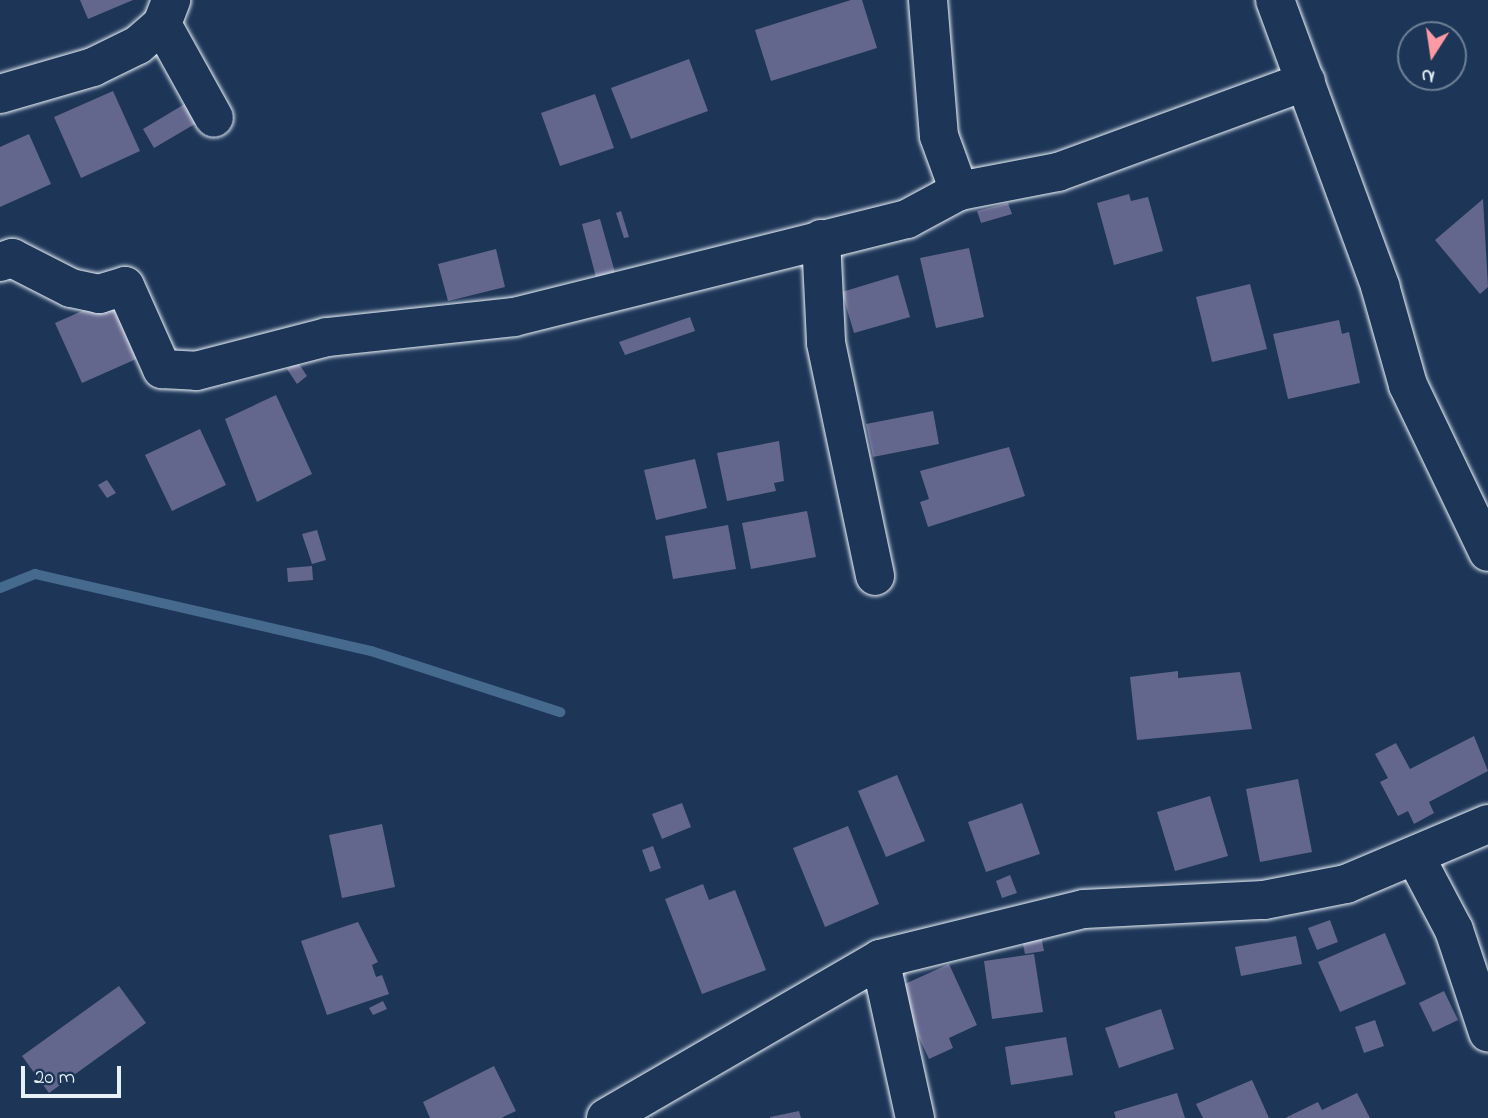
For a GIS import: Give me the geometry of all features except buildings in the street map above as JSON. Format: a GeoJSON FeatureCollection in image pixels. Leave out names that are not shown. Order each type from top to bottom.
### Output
{"type":"FeatureCollection","features":[{"type":"Feature","properties":{"kind":"street"},"geometry":{"type":"LineString","coordinates":[[928,0],[939,136],[959,191]]}},
{"type":"Feature","properties":{"kind":"street"},"geometry":{"type":"LineString","coordinates":[[1275,0],[1380,286],[1408,385],[1488,552]]}},
{"type":"Feature","properties":{"kind":"street"},"geometry":{"type":"LineString","coordinates":[[0,94],[93,67],[167,12],[214,118]]}},
{"type":"Feature","properties":{"kind":"street"},"geometry":{"type":"LineString","coordinates":[[0,262],[12,258],[71,289],[99,294],[125,286],[162,369],[196,371],[327,337],[514,317],[907,219],[959,191],[1058,172],[1306,82]]}},
{"type":"Feature","properties":{"kind":"street"},"geometry":{"type":"LineString","coordinates":[[821,239],[827,343],[875,576]]}},
{"type":"Feature","properties":{"kind":"street"},"geometry":{"type":"LineString","coordinates":[[606,1118],[880,959],[1084,909],[1305,892],[1416,858],[1488,824]]}},
{"type":"Feature","properties":{"kind":"street"},"geometry":{"type":"LineString","coordinates":[[1416,858],[1454,930],[1488,1032]]}},
{"type":"Feature","properties":{"kind":"street"},"geometry":{"type":"LineString","coordinates":[[880,959],[915,1118]]}},
{"type":"Feature","properties":{"kind":"waterway"},"geometry":{"type":"LineString","coordinates":[[0,588],[35,574],[371,651],[560,712]]}}]}
